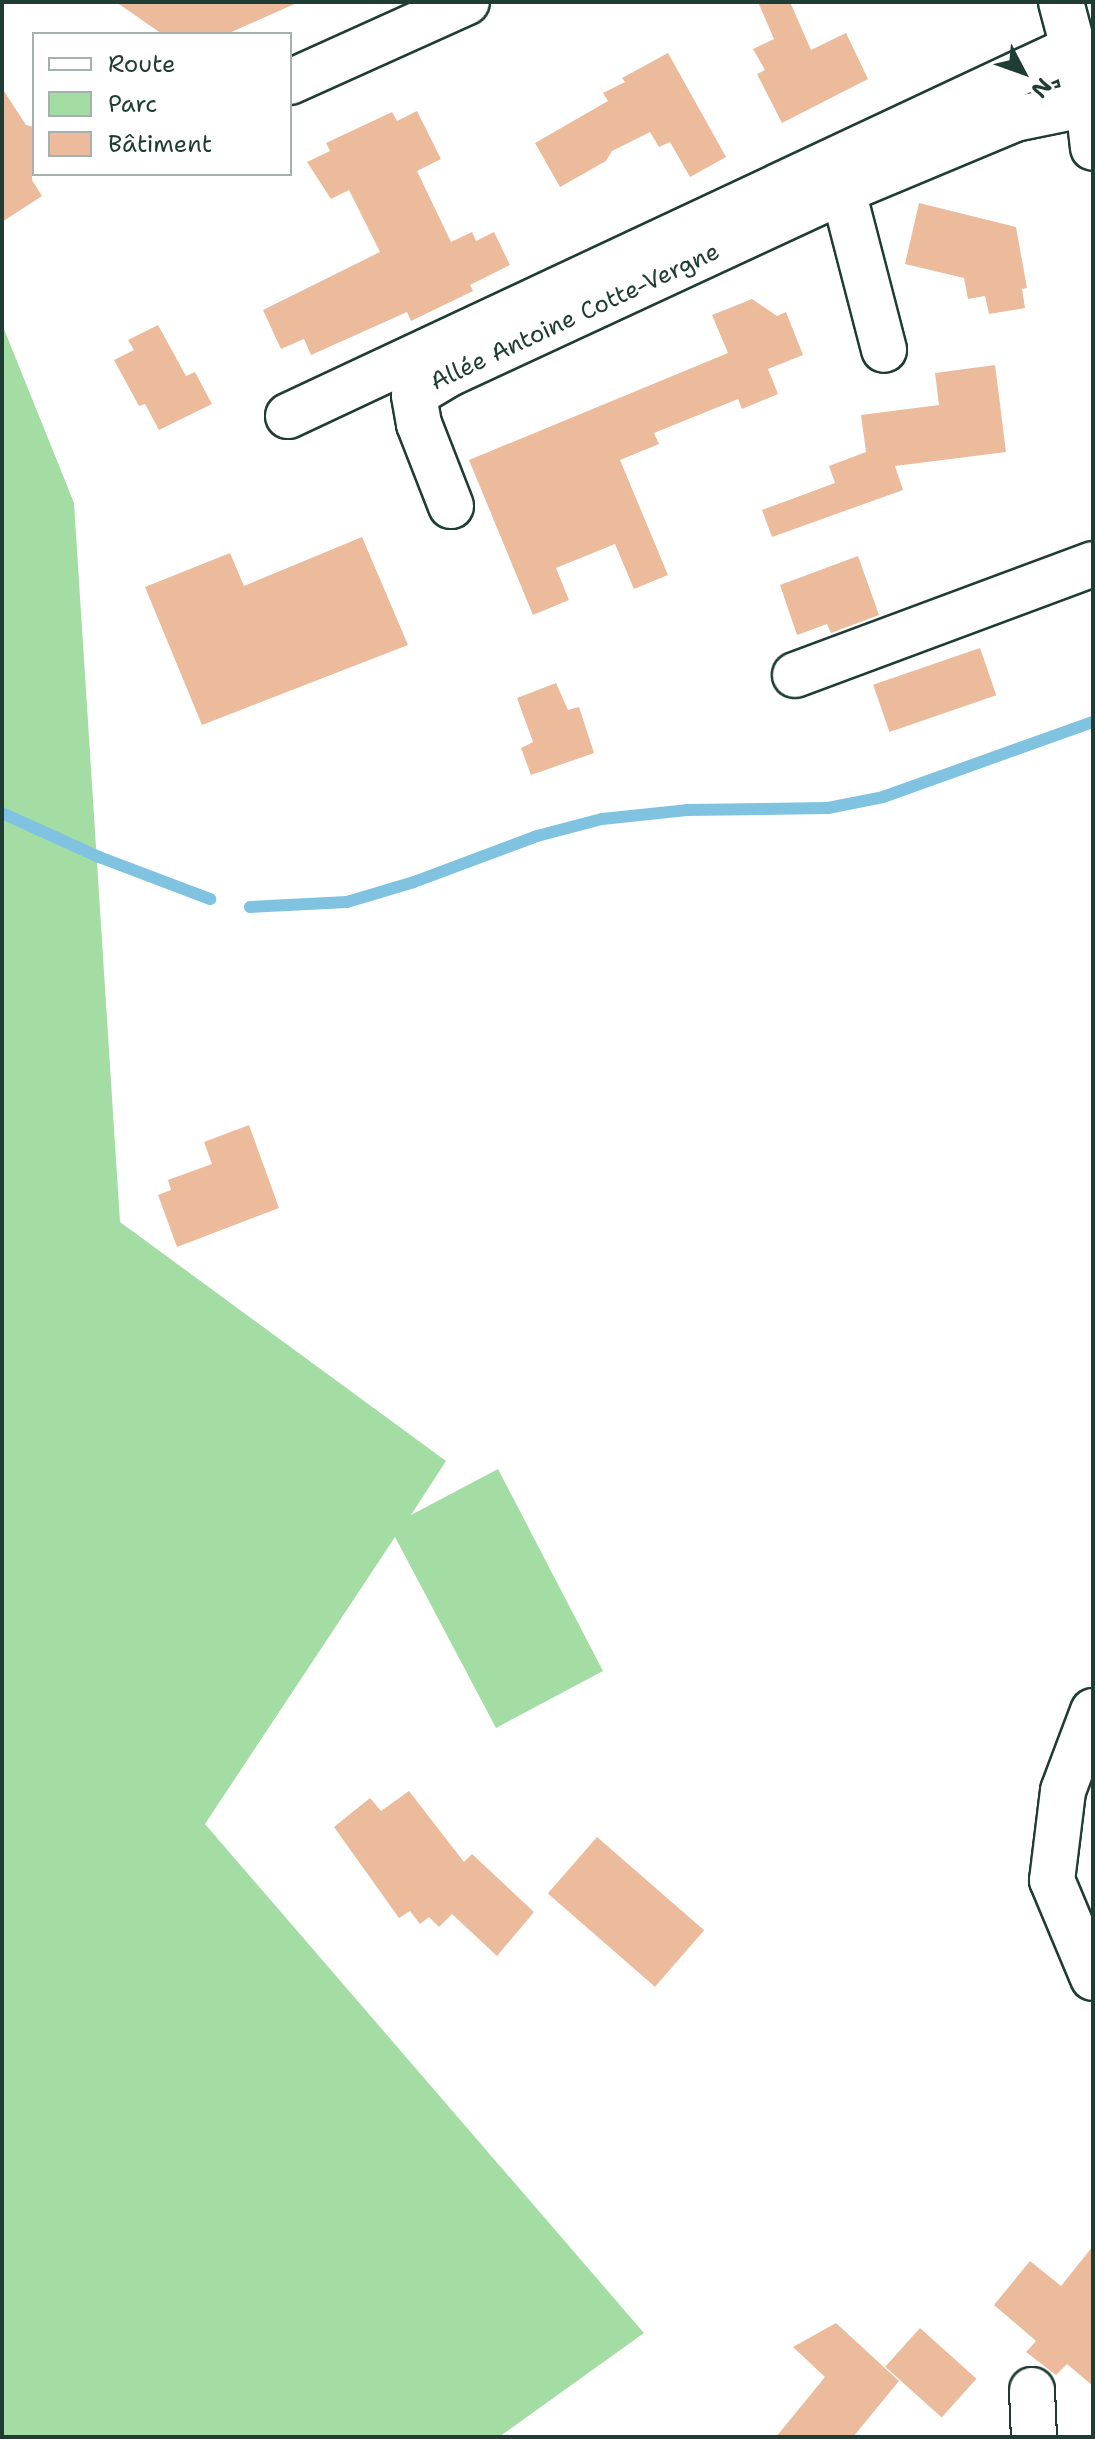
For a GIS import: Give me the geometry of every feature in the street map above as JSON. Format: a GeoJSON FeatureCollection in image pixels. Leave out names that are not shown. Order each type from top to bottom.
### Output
{"type":"FeatureCollection","features":[{"type":"Feature","properties":{"kind":"street"},"geometry":{"type":"LineString","coordinates":[[292,81],[467,2]]}},
{"type":"Feature","properties":{"kind":"street"},"geometry":{"type":"LineString","coordinates":[[1061,2],[1088,104],[1093,148]]}},
{"type":"Feature","properties":{"kind":"street"},"geometry":{"type":"LineString","coordinates":[[288,416],[1075,47]]}},
{"type":"Feature","properties":{"kind":"street","name":"Allée Antoine Cotte-Vergne"},"geometry":{"type":"LineString","coordinates":[[451,506],[419,424],[414,395],[449,374],[843,191],[1015,119],[1088,104]]}},
{"type":"Feature","properties":{"kind":"street"},"geometry":{"type":"LineString","coordinates":[[843,191],[884,350]]}},
{"type":"Feature","properties":{"kind":"street"},"geometry":{"type":"LineString","coordinates":[[795,675],[1093,564]]}},
{"type":"Feature","properties":{"kind":"street"},"geometry":{"type":"LineString","coordinates":[[1093,1711],[1063,1791],[1052,1880],[1093,1978]]}},
{"type":"Feature","properties":{"kind":"street"},"geometry":{"type":"LineString","coordinates":[[1032,2390],[1034,2437]]}},
{"type":"Feature","properties":{"kind":"green space"},"geometry":{"type":"Polygon","coordinates":[[[2,324],[74,503],[120,1222],[446,1461],[411,1515],[498,1469],[603,1671],[496,1728],[395,1537],[205,1824],[644,2333],[499,2437],[2,2437],[2,324]]]}},
{"type":"Feature","properties":{"kind":"building"},"geometry":{"type":"Polygon","coordinates":[[[116,2],[299,2],[232,32],[159,32],[116,2]]]}},
{"type":"Feature","properties":{"kind":"building"},"geometry":{"type":"Polygon","coordinates":[[[758,2],[790,2],[811,50],[846,33],[868,79],[782,123],[757,74],[765,70],[753,49],[774,39],[758,2]]]}},
{"type":"Feature","properties":{"kind":"building"},"geometry":{"type":"Polygon","coordinates":[[[668,53],[726,157],[690,177],[670,142],[659,147],[650,132],[612,151],[606,161],[560,187],[535,143],[608,101],[603,93],[625,82],[622,78],[668,53]]]}},
{"type":"Feature","properties":{"kind":"building"},"geometry":{"type":"Polygon","coordinates":[[[2,88],[26,125],[32,126],[32,180],[42,196],[2,222],[2,88]]]}},
{"type":"Feature","properties":{"kind":"building"},"geometry":{"type":"Polygon","coordinates":[[[417,111],[441,159],[417,171],[451,242],[472,232],[476,241],[494,232],[510,265],[470,285],[473,291],[411,321],[407,312],[311,355],[304,339],[281,349],[263,310],[380,252],[349,190],[331,199],[307,162],[330,151],[326,143],[392,112],[397,121],[417,111]]]}},
{"type":"Feature","properties":{"kind":"building"},"geometry":{"type":"Polygon","coordinates":[[[919,203],[1016,227],[1027,288],[1022,289],[1025,308],[989,314],[985,296],[968,299],[964,278],[905,264],[919,203]]]}},
{"type":"Feature","properties":{"kind":"building"},"geometry":{"type":"Polygon","coordinates":[[[752,299],[777,316],[786,312],[803,355],[768,369],[778,394],[742,409],[738,399],[654,433],[659,444],[620,460],[668,575],[634,589],[615,544],[556,568],[569,600],[533,615],[469,460],[728,353],[712,315],[752,299]]]}},
{"type":"Feature","properties":{"kind":"building"},"geometry":{"type":"Polygon","coordinates":[[[158,325],[186,376],[195,372],[212,404],[159,430],[145,404],[139,406],[114,360],[134,350],[128,340],[158,325]]]}},
{"type":"Feature","properties":{"kind":"building"},"geometry":{"type":"Polygon","coordinates":[[[995,365],[1006,452],[895,466],[903,490],[772,537],[762,510],[835,483],[829,466],[866,452],[861,415],[939,405],[935,373],[995,365]]]}},
{"type":"Feature","properties":{"kind":"building"},"geometry":{"type":"Polygon","coordinates":[[[362,537],[408,645],[202,725],[145,587],[230,553],[244,586],[362,537]]]}},
{"type":"Feature","properties":{"kind":"building"},"geometry":{"type":"Polygon","coordinates":[[[858,556],[879,615],[831,633],[827,624],[797,635],[780,585],[858,556]]]}},
{"type":"Feature","properties":{"kind":"building"},"geometry":{"type":"Polygon","coordinates":[[[980,648],[996,695],[889,732],[873,685],[980,648]]]}},
{"type":"Feature","properties":{"kind":"building"},"geometry":{"type":"Polygon","coordinates":[[[556,683],[568,710],[579,707],[594,753],[531,775],[521,748],[533,742],[517,698],[556,683]]]}},
{"type":"Feature","properties":{"kind":"building"},"geometry":{"type":"Polygon","coordinates":[[[249,1125],[279,1208],[177,1247],[158,1195],[171,1190],[168,1180],[212,1164],[204,1142],[249,1125]]]}},
{"type":"Feature","properties":{"kind":"building"},"geometry":{"type":"Polygon","coordinates":[[[409,1791],[464,1862],[472,1854],[534,1912],[497,1956],[452,1914],[439,1927],[429,1917],[420,1924],[410,1911],[399,1918],[334,1827],[370,1798],[381,1811],[409,1791]]]}},
{"type":"Feature","properties":{"kind":"building"},"geometry":{"type":"Polygon","coordinates":[[[597,1837],[704,1930],[655,1987],[548,1894],[597,1837]]]}},
{"type":"Feature","properties":{"kind":"building"},"geometry":{"type":"Polygon","coordinates":[[[1093,2246],[1093,2386],[1067,2364],[1056,2375],[1026,2352],[1036,2341],[994,2305],[1030,2261],[1061,2286],[1093,2246]]]}},
{"type":"Feature","properties":{"kind":"building"},"geometry":{"type":"Polygon","coordinates":[[[836,2323],[899,2381],[853,2437],[776,2437],[825,2377],[793,2347],[836,2323]]]}},
{"type":"Feature","properties":{"kind":"building"},"geometry":{"type":"Polygon","coordinates":[[[920,2328],[976,2379],[942,2417],[885,2367],[920,2328]]]}},
{"type":"Feature","properties":{"kind":"waterway"},"geometry":{"type":"LineString","coordinates":[[250,907],[347,902],[414,882],[537,836],[602,819],[687,810],[828,808],[883,797],[1093,722]]}},
{"type":"Feature","properties":{"kind":"waterway"},"geometry":{"type":"LineString","coordinates":[[2,813],[99,857],[210,899]]}}]}
